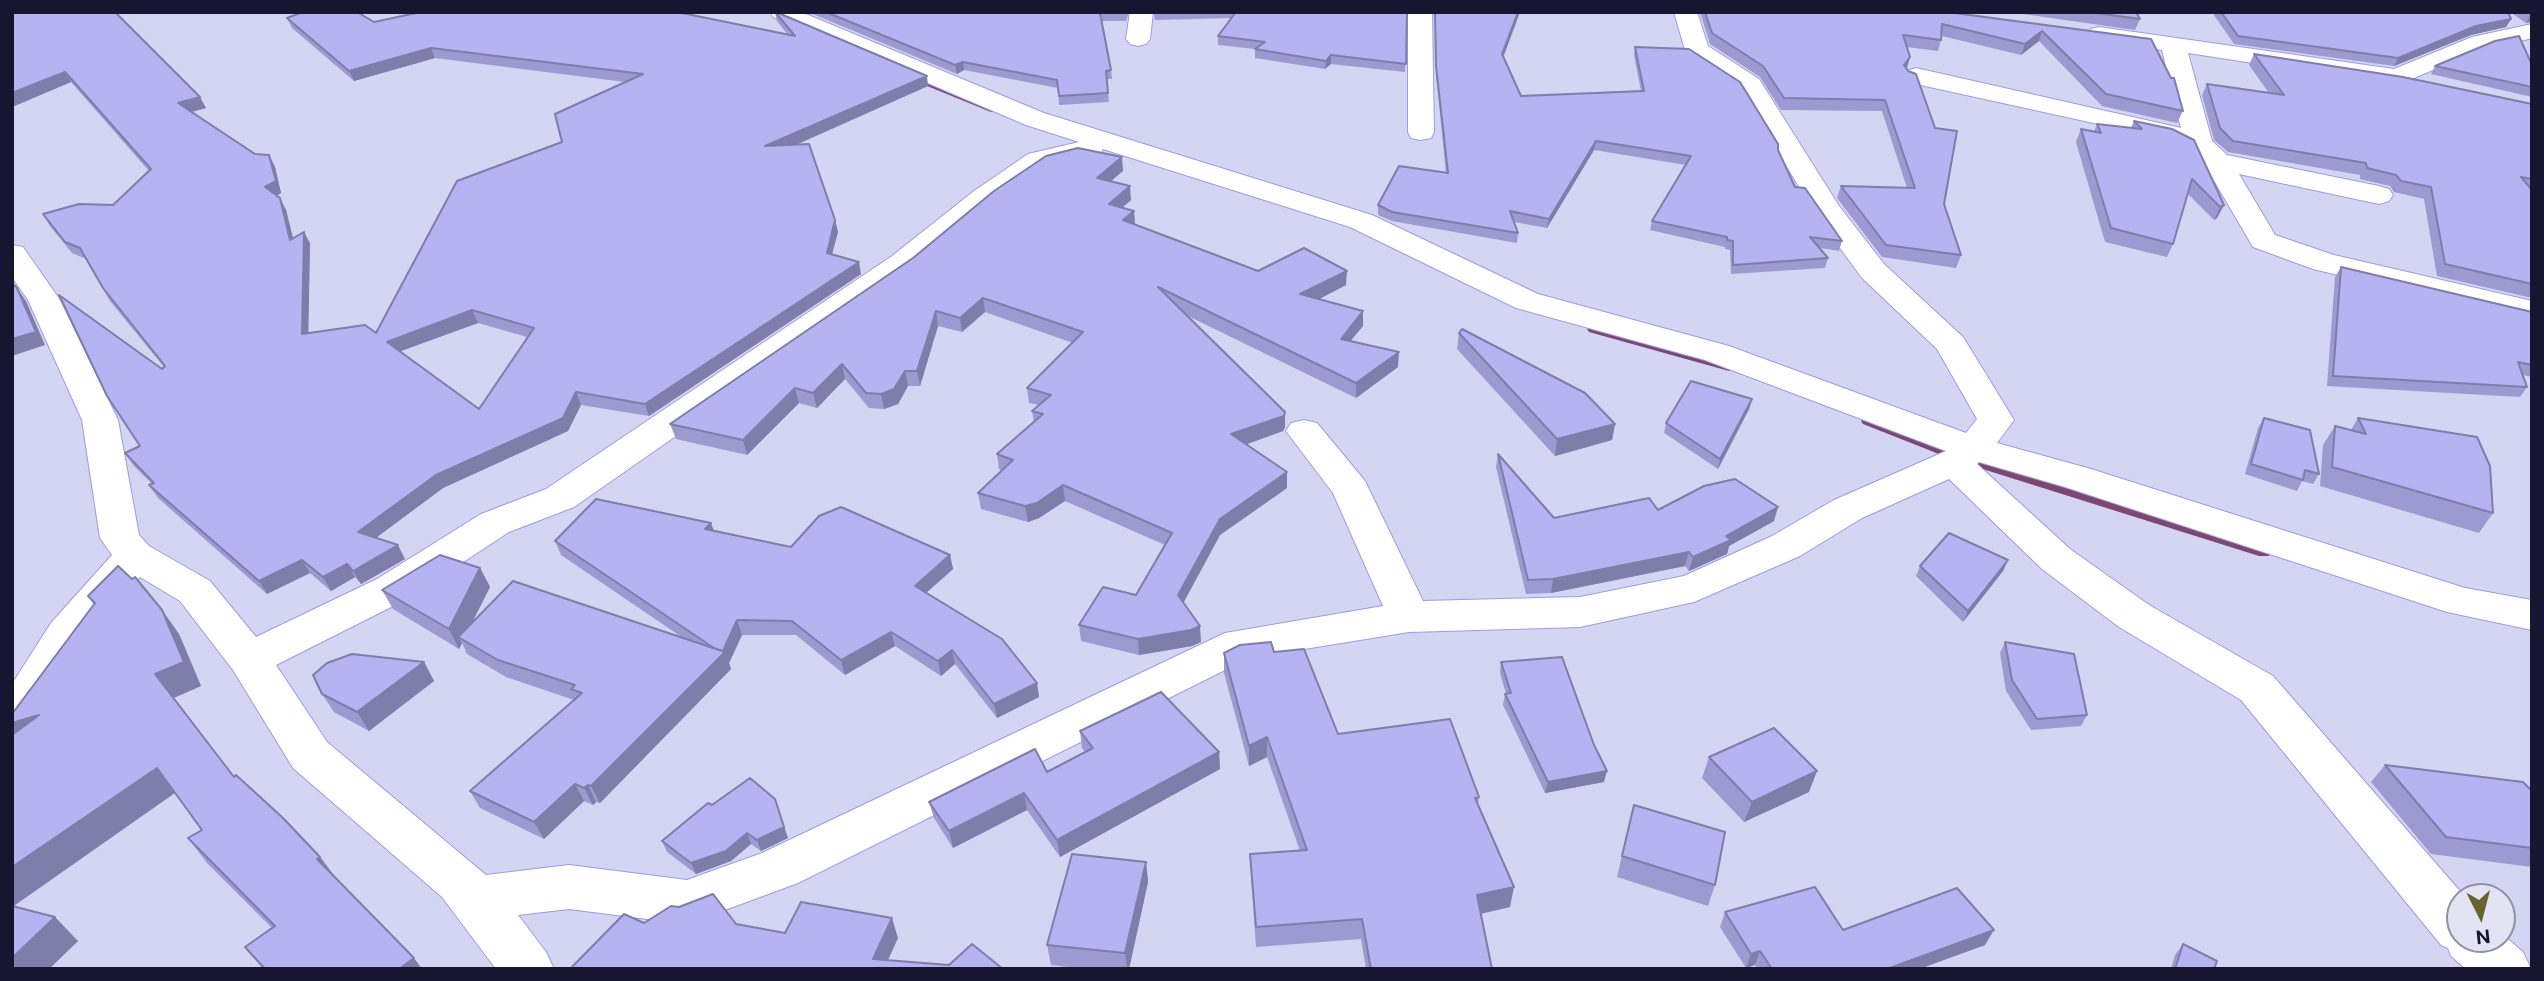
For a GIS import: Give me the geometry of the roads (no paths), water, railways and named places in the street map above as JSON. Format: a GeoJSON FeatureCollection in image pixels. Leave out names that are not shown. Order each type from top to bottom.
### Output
{"type":"FeatureCollection","features":[{"type":"Feature","properties":{"kind":"street"},"geometry":{"type":"LineString","coordinates":[[781,12],[1035,119],[1361,221],[1527,301],[1717,353],[1964,456],[2078,478],[2462,602],[2532,615]]}},
{"type":"Feature","properties":{"kind":"street"},"geometry":{"type":"LineString","coordinates":[[1138,39],[1142,12]]}},
{"type":"Feature","properties":{"kind":"street"},"geometry":{"type":"LineString","coordinates":[[1420,12],[1421,132]]}},
{"type":"Feature","properties":{"kind":"street"},"geometry":{"type":"LineString","coordinates":[[475,898],[569,887],[687,902],[780,868],[1240,644],[1409,617],[1580,612],[1694,588],[1786,546],[1848,509],[1964,456],[1996,420],[1951,344],[1874,271],[1826,209],[1750,84],[1696,50],[1685,12]]}},
{"type":"Feature","properties":{"kind":"street"},"geometry":{"type":"LineString","coordinates":[[2067,30],[2438,85]]}},
{"type":"Feature","properties":{"kind":"street"},"geometry":{"type":"LineString","coordinates":[[2398,77],[2431,59],[2513,33],[2532,31]]}},
{"type":"Feature","properties":{"kind":"street"},"geometry":{"type":"LineString","coordinates":[[2173,44],[2207,153],[2264,241],[2324,262],[2532,311]]}},
{"type":"Feature","properties":{"kind":"street"},"geometry":{"type":"LineString","coordinates":[[1916,76],[2176,133],[2207,153],[2379,195]]}},
{"type":"Feature","properties":{"kind":"street"},"geometry":{"type":"LineString","coordinates":[[249,659],[392,589],[495,523],[560,498],[903,263],[984,197],[1038,160],[1113,143]]}},
{"type":"Feature","properties":{"kind":"street"},"geometry":{"type":"LineString","coordinates":[[12,254],[28,303],[100,420],[120,538],[135,556],[195,591],[249,659],[310,755],[460,882],[475,898],[527,969]]}},
{"type":"Feature","properties":{"kind":"street"},"geometry":{"type":"LineString","coordinates":[[1304,431],[1351,490],[1409,617]]}},
{"type":"Feature","properties":{"kind":"street"},"geometry":{"type":"LineString","coordinates":[[1964,456],[2056,559],[2134,616],[2257,688],[2446,912]]}},
{"type":"Feature","properties":{"kind":"street"},"geometry":{"type":"LineString","coordinates":[[12,723],[65,634],[135,556]]}},
{"type":"Feature","properties":{"kind":"street"},"geometry":{"type":"LineString","coordinates":[[2486,953],[2504,969]]}},
{"type":"Feature","properties":{"kind":"waterway"},"geometry":{"type":"LineString","coordinates":[[913,77],[994,110]]}},
{"type":"Feature","properties":{"kind":"waterway"},"geometry":{"type":"LineString","coordinates":[[1593,329],[1729,367]]}},
{"type":"Feature","properties":{"kind":"waterway"},"geometry":{"type":"LineString","coordinates":[[1868,421],[1959,457],[2264,552]]}}]}
